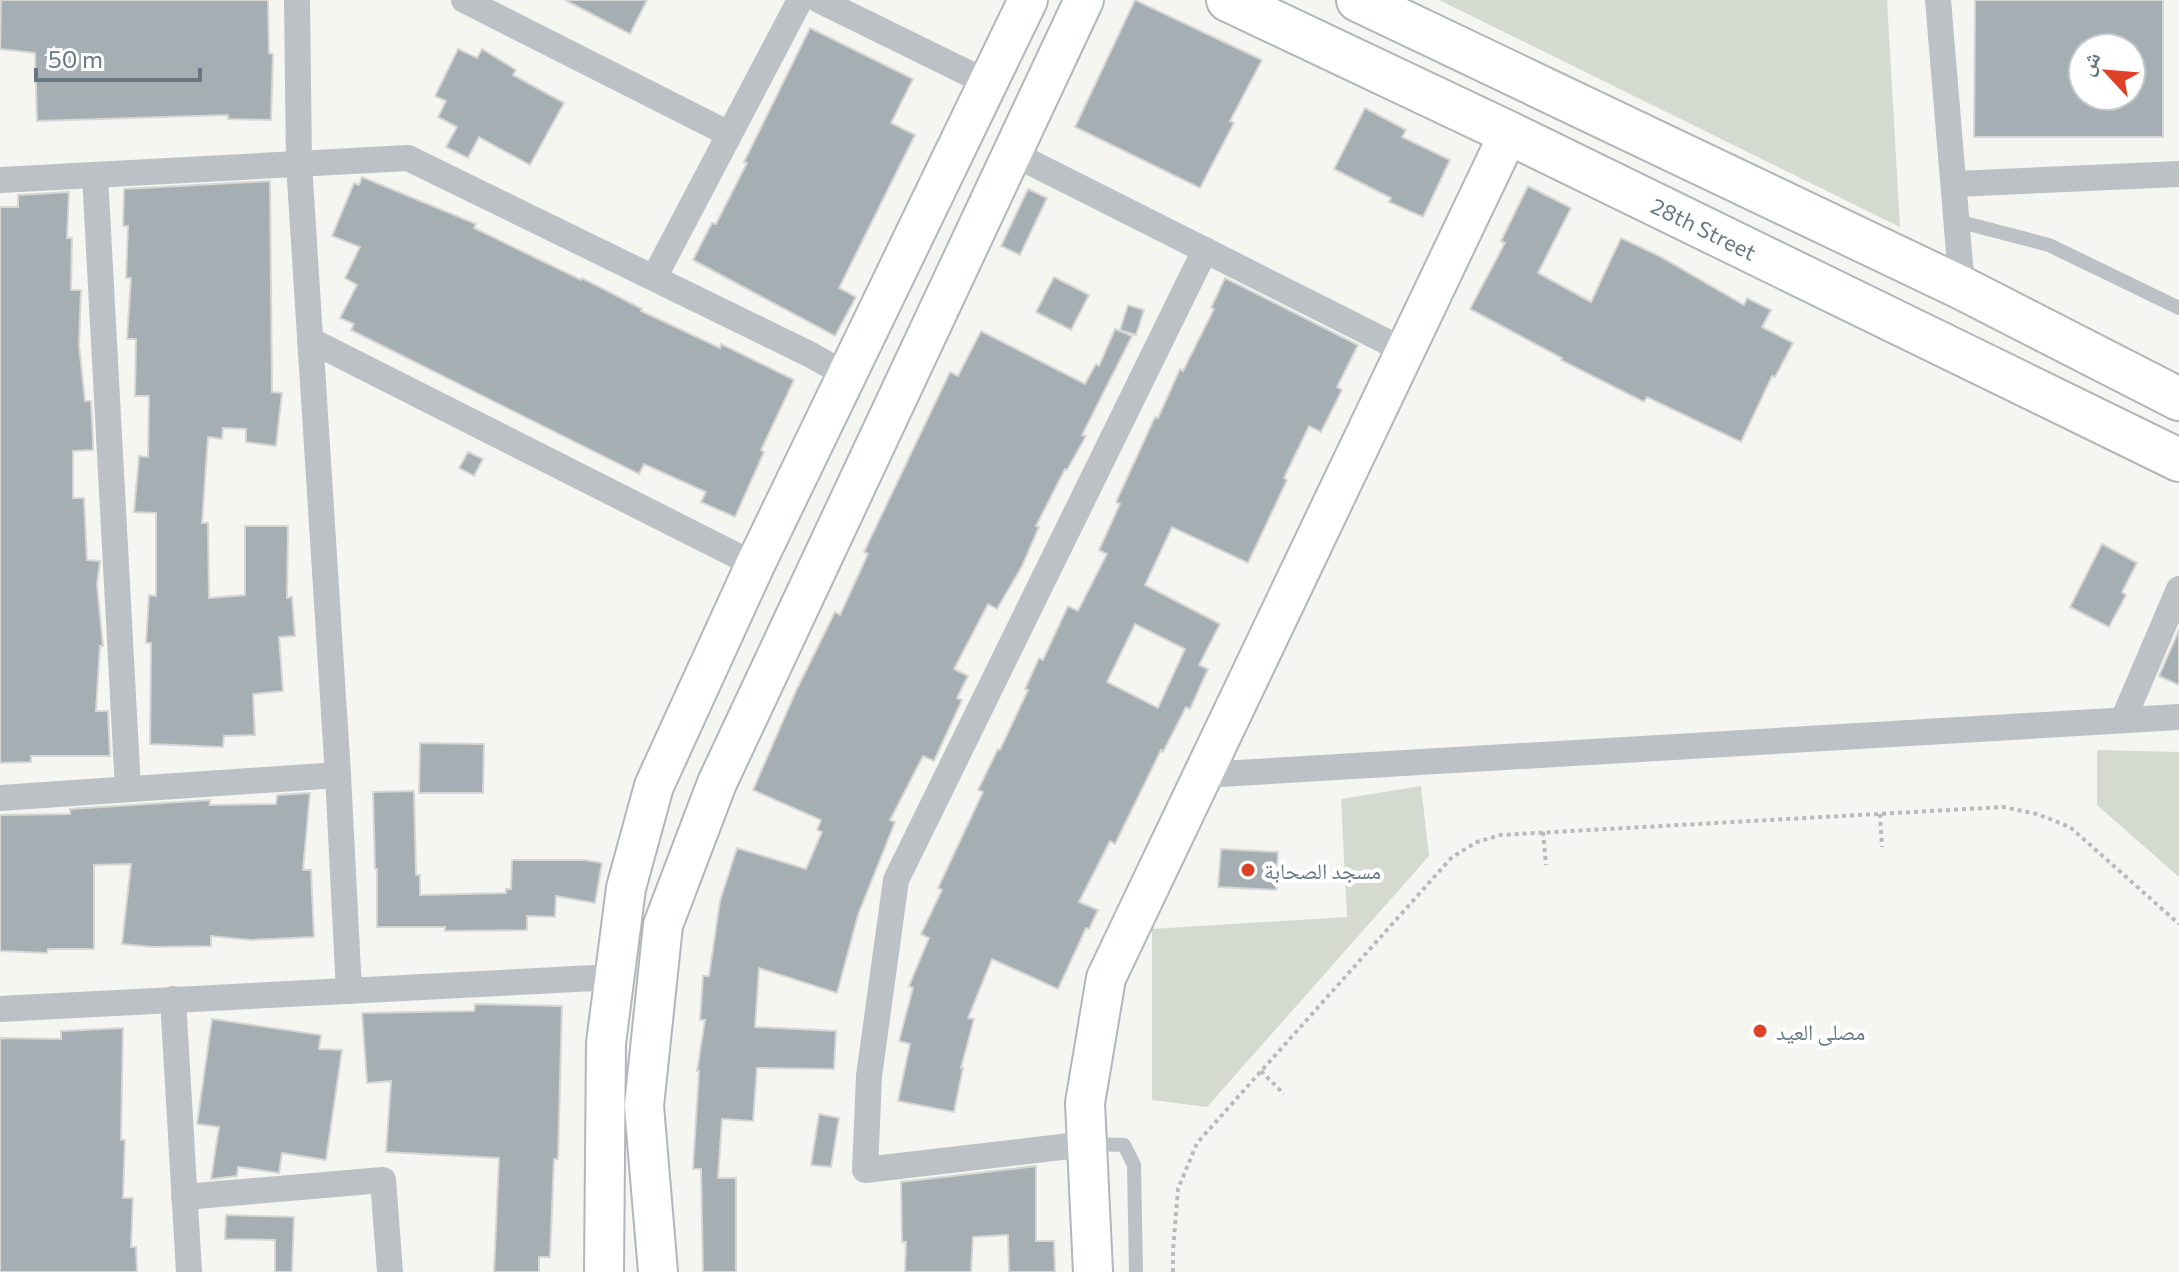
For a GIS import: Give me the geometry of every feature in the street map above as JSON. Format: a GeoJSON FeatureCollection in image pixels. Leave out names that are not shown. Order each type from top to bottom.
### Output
{"type":"FeatureCollection","features":[{"type":"Feature","properties":{"kind":"main road","name":"28th Street"},"geometry":{"type":"LineString","coordinates":[[1228,0],[1509,133],[2179,460]]}},
{"type":"Feature","properties":{"kind":"main road"},"geometry":{"type":"LineString","coordinates":[[1358,0],[1962,288],[2179,399]]}},
{"type":"Feature","properties":{"kind":"street"},"geometry":{"type":"LineString","coordinates":[[297,0],[299,164],[349,991]]}},
{"type":"Feature","properties":{"kind":"street"},"geometry":{"type":"LineString","coordinates":[[464,0],[729,134]]}},
{"type":"Feature","properties":{"kind":"street"},"geometry":{"type":"LineString","coordinates":[[654,278],[800,0]]}},
{"type":"Feature","properties":{"kind":"street"},"geometry":{"type":"LineString","coordinates":[[819,0],[988,83]]}},
{"type":"Feature","properties":{"kind":"street"},"geometry":{"type":"LineString","coordinates":[[604,1272],[606,1043],[626,888],[654,786],[755,565],[1028,0]]}},
{"type":"Feature","properties":{"kind":"street"},"geometry":{"type":"LineString","coordinates":[[1045,0],[1053,4],[1068,34]]}},
{"type":"Feature","properties":{"kind":"street"},"geometry":{"type":"LineString","coordinates":[[658,1272],[644,1106],[663,925],[717,783],[1084,0]]}},
{"type":"Feature","properties":{"kind":"street"},"geometry":{"type":"LineString","coordinates":[[1938,0],[1962,288]]}},
{"type":"Feature","properties":{"kind":"street"},"geometry":{"type":"LineString","coordinates":[[1093,1272],[1085,1103],[1106,978],[1509,133]]}},
{"type":"Feature","properties":{"kind":"street"},"geometry":{"type":"LineString","coordinates":[[1012,153],[1405,351]]}},
{"type":"Feature","properties":{"kind":"street"},"geometry":{"type":"LineString","coordinates":[[0,180],[408,158],[848,376]]}},
{"type":"Feature","properties":{"kind":"street"},"geometry":{"type":"LineString","coordinates":[[1955,184],[2179,174]]}},
{"type":"Feature","properties":{"kind":"street"},"geometry":{"type":"LineString","coordinates":[[95,175],[128,789]]}},
{"type":"Feature","properties":{"kind":"street"},"geometry":{"type":"LineString","coordinates":[[1087,1144],[865,1170],[871,1061],[896,880],[1205,250]]}},
{"type":"Feature","properties":{"kind":"street"},"geometry":{"type":"LineString","coordinates":[[310,340],[755,565]]}},
{"type":"Feature","properties":{"kind":"street"},"geometry":{"type":"LineString","coordinates":[[2123,720],[2179,589]]}},
{"type":"Feature","properties":{"kind":"street"},"geometry":{"type":"LineString","coordinates":[[1203,775],[2179,717]]}},
{"type":"Feature","properties":{"kind":"street"},"geometry":{"type":"LineString","coordinates":[[0,798],[338,775]]}},
{"type":"Feature","properties":{"kind":"street"},"geometry":{"type":"LineString","coordinates":[[0,1009],[614,977]]}},
{"type":"Feature","properties":{"kind":"street"},"geometry":{"type":"LineString","coordinates":[[173,999],[189,1272]]}},
{"type":"Feature","properties":{"kind":"street"},"geometry":{"type":"LineString","coordinates":[[184,1197],[383,1180],[390,1272]]}},
{"type":"Feature","properties":{"kind":"lane"},"geometry":{"type":"LineString","coordinates":[[1957,221],[2049,245],[2179,308]]}},
{"type":"Feature","properties":{"kind":"lane"},"geometry":{"type":"LineString","coordinates":[[1087,1144],[1124,1145],[1134,1165],[1136,1272]]}},
{"type":"Feature","properties":{"kind":"path"},"geometry":{"type":"LineString","coordinates":[[1173,1272],[1178,1189],[1197,1143],[1452,857],[1477,842],[1500,835],[1543,832],[2003,807],[2037,814],[2070,827],[2179,924]]}},
{"type":"Feature","properties":{"kind":"path"},"geometry":{"type":"LineString","coordinates":[[1880,814],[1882,847]]}},
{"type":"Feature","properties":{"kind":"path"},"geometry":{"type":"LineString","coordinates":[[1543,832],[1546,865]]}},
{"type":"Feature","properties":{"kind":"path"},"geometry":{"type":"LineString","coordinates":[[1261,1071],[1284,1094]]}},
{"type":"Feature","properties":{"kind":"shaded area"},"geometry":{"type":"Polygon","coordinates":[[[1439,0],[1887,0],[1900,227],[1439,0]]]}},
{"type":"Feature","properties":{"kind":"shaded area"},"geometry":{"type":"Polygon","coordinates":[[[2097,750],[2179,752],[2179,877],[2097,805],[2097,750]]]}},
{"type":"Feature","properties":{"kind":"shaded area"},"geometry":{"type":"Polygon","coordinates":[[[1421,786],[1429,856],[1207,1107],[1152,1100],[1152,929],[1347,917],[1341,799],[1421,786]]]}},
{"type":"Feature","properties":{"kind":"building"},"geometry":{"type":"Polygon","coordinates":[[[1,0],[268,0],[269,53],[273,54],[271,120],[228,119],[228,115],[37,121],[35,53],[0,49],[1,0]]]}},
{"type":"Feature","properties":{"kind":"building"},"geometry":{"type":"Polygon","coordinates":[[[565,0],[647,0],[630,34],[565,0]]]}},
{"type":"Feature","properties":{"kind":"building"},"geometry":{"type":"Polygon","coordinates":[[[1135,0],[1262,60],[1200,188],[1075,127],[1135,0]]]}},
{"type":"Feature","properties":{"kind":"building"},"geometry":{"type":"Polygon","coordinates":[[[1975,0],[2163,0],[2163,137],[1974,137],[1975,0]]]}},
{"type":"Feature","properties":{"kind":"building"},"geometry":{"type":"Polygon","coordinates":[[[810,28],[913,79],[891,123],[915,135],[839,288],[856,297],[835,336],[693,260],[712,223],[716,224],[747,163],[744,162],[810,28]]]}},
{"type":"Feature","properties":{"kind":"building"},"geometry":{"type":"Polygon","coordinates":[[[458,49],[477,58],[482,49],[516,70],[513,75],[564,103],[530,165],[479,137],[468,158],[446,147],[457,127],[438,117],[446,101],[435,96],[458,49]]]}},
{"type":"Feature","properties":{"kind":"building"},"geometry":{"type":"Polygon","coordinates":[[[1365,108],[1406,130],[1402,137],[1450,160],[1423,217],[1389,202],[1391,198],[1334,169],[1365,108]]]}},
{"type":"Feature","properties":{"kind":"building"},"geometry":{"type":"Polygon","coordinates":[[[362,177],[476,224],[474,228],[582,278],[641,311],[720,348],[721,344],[794,380],[761,450],[764,452],[735,517],[701,502],[706,492],[644,464],[639,474],[351,330],[354,324],[340,318],[357,285],[345,278],[360,247],[332,236],[354,183],[359,185],[362,177]]]}},
{"type":"Feature","properties":{"kind":"building"},"geometry":{"type":"Polygon","coordinates":[[[270,181],[272,392],[282,393],[276,446],[246,442],[246,429],[223,428],[222,439],[208,437],[202,523],[208,523],[209,598],[245,595],[245,526],[288,526],[287,598],[292,597],[295,636],[279,637],[283,691],[253,694],[255,735],[224,736],[223,747],[150,744],[151,643],[146,643],[149,595],[156,596],[156,513],[134,512],[139,456],[148,457],[149,396],[135,396],[136,339],[127,339],[131,278],[126,278],[128,226],[123,226],[124,189],[270,181]]]}},
{"type":"Feature","properties":{"kind":"building"},"geometry":{"type":"Polygon","coordinates":[[[1528,186],[1571,208],[1538,273],[1591,302],[1621,238],[1744,305],[1747,298],[1771,310],[1762,327],[1793,343],[1775,377],[1772,376],[1741,442],[1647,397],[1644,402],[1470,309],[1505,243],[1501,241],[1528,186]]]}},
{"type":"Feature","properties":{"kind":"building"},"geometry":{"type":"Polygon","coordinates":[[[1028,189],[1047,198],[1020,255],[1001,246],[1028,189]]]}},
{"type":"Feature","properties":{"kind":"building"},"geometry":{"type":"Polygon","coordinates":[[[69,192],[67,238],[72,238],[71,290],[81,290],[79,345],[85,401],[91,401],[93,440],[93,450],[73,451],[73,498],[84,498],[87,560],[100,561],[97,584],[103,646],[100,646],[96,711],[108,711],[110,756],[31,756],[31,762],[0,763],[0,207],[18,207],[18,195],[69,192]]]}},
{"type":"Feature","properties":{"kind":"building"},"geometry":{"type":"Polygon","coordinates":[[[1054,277],[1089,295],[1071,330],[1036,312],[1054,277]]]}},
{"type":"Feature","properties":{"kind":"building"},"geometry":{"type":"Polygon","coordinates":[[[1225,278],[1358,345],[1337,387],[1342,390],[1321,432],[1309,426],[1248,563],[1172,527],[1145,585],[1220,624],[1199,665],[1208,669],[1190,709],[1186,707],[1163,752],[1161,750],[1115,844],[1110,841],[1079,902],[1098,910],[1089,929],[1086,928],[1058,989],[992,959],[968,1018],[974,1019],[961,1068],[954,1112],[898,1101],[910,1044],[899,1041],[913,988],[909,986],[929,938],[921,934],[942,890],[938,888],[983,792],[978,790],[1028,690],[1025,689],[1039,658],[1043,660],[1068,606],[1078,611],[1107,554],[1099,550],[1120,504],[1116,502],[1155,417],[1158,418],[1180,369],[1183,371],[1214,309],[1211,308],[1225,278]],[[1135,624],[1107,682],[1158,708],[1185,649],[1135,624]]]}},
{"type":"Feature","properties":{"kind":"building"},"geometry":{"type":"Polygon","coordinates":[[[1128,305],[1144,310],[1136,335],[1120,330],[1128,305]]]}},
{"type":"Feature","properties":{"kind":"building"},"geometry":{"type":"Polygon","coordinates":[[[1115,329],[1132,336],[1082,435],[1086,436],[1036,526],[1039,527],[1022,566],[997,609],[988,604],[954,669],[968,676],[957,698],[962,700],[934,761],[923,756],[890,820],[895,822],[858,915],[837,993],[759,968],[755,1027],[836,1031],[834,1069],[757,1068],[753,1121],[722,1119],[718,1178],[736,1178],[736,1272],[703,1272],[701,1169],[693,1169],[697,1071],[705,1020],[700,1020],[703,976],[709,976],[720,901],[737,848],[806,869],[822,832],[817,830],[821,820],[753,790],[796,691],[835,612],[840,615],[868,554],[864,552],[950,372],[958,376],[981,331],[1085,384],[1096,364],[1099,366],[1115,329]]]}},
{"type":"Feature","properties":{"kind":"building"},"geometry":{"type":"Polygon","coordinates":[[[468,452],[483,459],[474,476],[459,468],[468,452]]]}},
{"type":"Feature","properties":{"kind":"building"},"geometry":{"type":"Polygon","coordinates":[[[2102,544],[2137,563],[2122,592],[2126,595],[2109,627],[2070,607],[2102,544]]]}},
{"type":"Feature","properties":{"kind":"building"},"geometry":{"type":"Polygon","coordinates":[[[2179,630],[2179,685],[2159,676],[2179,630]]]}},
{"type":"Feature","properties":{"kind":"building"},"geometry":{"type":"Polygon","coordinates":[[[420,743],[484,744],[483,793],[419,793],[420,743]]]}},
{"type":"Feature","properties":{"kind":"building"},"geometry":{"type":"Polygon","coordinates":[[[414,791],[416,875],[420,875],[420,895],[506,893],[506,889],[511,889],[512,860],[585,860],[602,863],[595,903],[556,896],[555,917],[527,916],[527,930],[445,931],[445,927],[377,927],[373,792],[414,791]]]}},
{"type":"Feature","properties":{"kind":"building"},"geometry":{"type":"Polygon","coordinates":[[[310,793],[303,870],[311,870],[314,937],[251,940],[211,936],[211,946],[122,944],[131,864],[94,865],[94,949],[48,949],[47,953],[0,951],[0,815],[70,814],[70,809],[210,800],[210,805],[276,804],[277,795],[310,793]]]}},
{"type":"Feature","properties":{"kind":"building","name":"مسجد الصحابة"},"geometry":{"type":"Polygon","coordinates":[[[1221,849],[1278,852],[1276,890],[1218,887],[1221,849]]]}},
{"type":"Feature","properties":{"kind":"building"},"geometry":{"type":"Polygon","coordinates":[[[475,1004],[562,1006],[558,1159],[554,1159],[550,1257],[539,1257],[539,1272],[494,1272],[499,1158],[386,1152],[391,1081],[367,1083],[362,1013],[474,1011],[475,1004]]]}},
{"type":"Feature","properties":{"kind":"building"},"geometry":{"type":"Polygon","coordinates":[[[212,1019],[321,1035],[319,1049],[342,1050],[326,1160],[282,1153],[279,1173],[238,1167],[237,1176],[211,1179],[219,1127],[197,1124],[212,1019]]]}},
{"type":"Feature","properties":{"kind":"building"},"geometry":{"type":"Polygon","coordinates":[[[123,1028],[123,1198],[133,1198],[131,1247],[136,1247],[137,1272],[0,1272],[0,1038],[61,1039],[61,1031],[123,1028]]]}},
{"type":"Feature","properties":{"kind":"building"},"geometry":{"type":"Polygon","coordinates":[[[819,1114],[839,1118],[831,1167],[811,1165],[819,1114]]]}},
{"type":"Feature","properties":{"kind":"building"},"geometry":{"type":"Polygon","coordinates":[[[1036,1166],[1036,1241],[1054,1241],[1055,1272],[1009,1272],[1008,1235],[973,1237],[971,1272],[905,1272],[901,1182],[1036,1166]]]}},
{"type":"Feature","properties":{"kind":"building"},"geometry":{"type":"Polygon","coordinates":[[[226,1215],[294,1217],[292,1272],[275,1272],[275,1240],[225,1239],[226,1215]]]}},
{"type":"Feature","properties":{"kind":"place","name":"مسجد الصحابة"},"geometry":{"type":"Point","coordinates":[1248,870]}},
{"type":"Feature","properties":{"kind":"place","name":"مصلى العيد"},"geometry":{"type":"Point","coordinates":[1760,1031]}}]}
